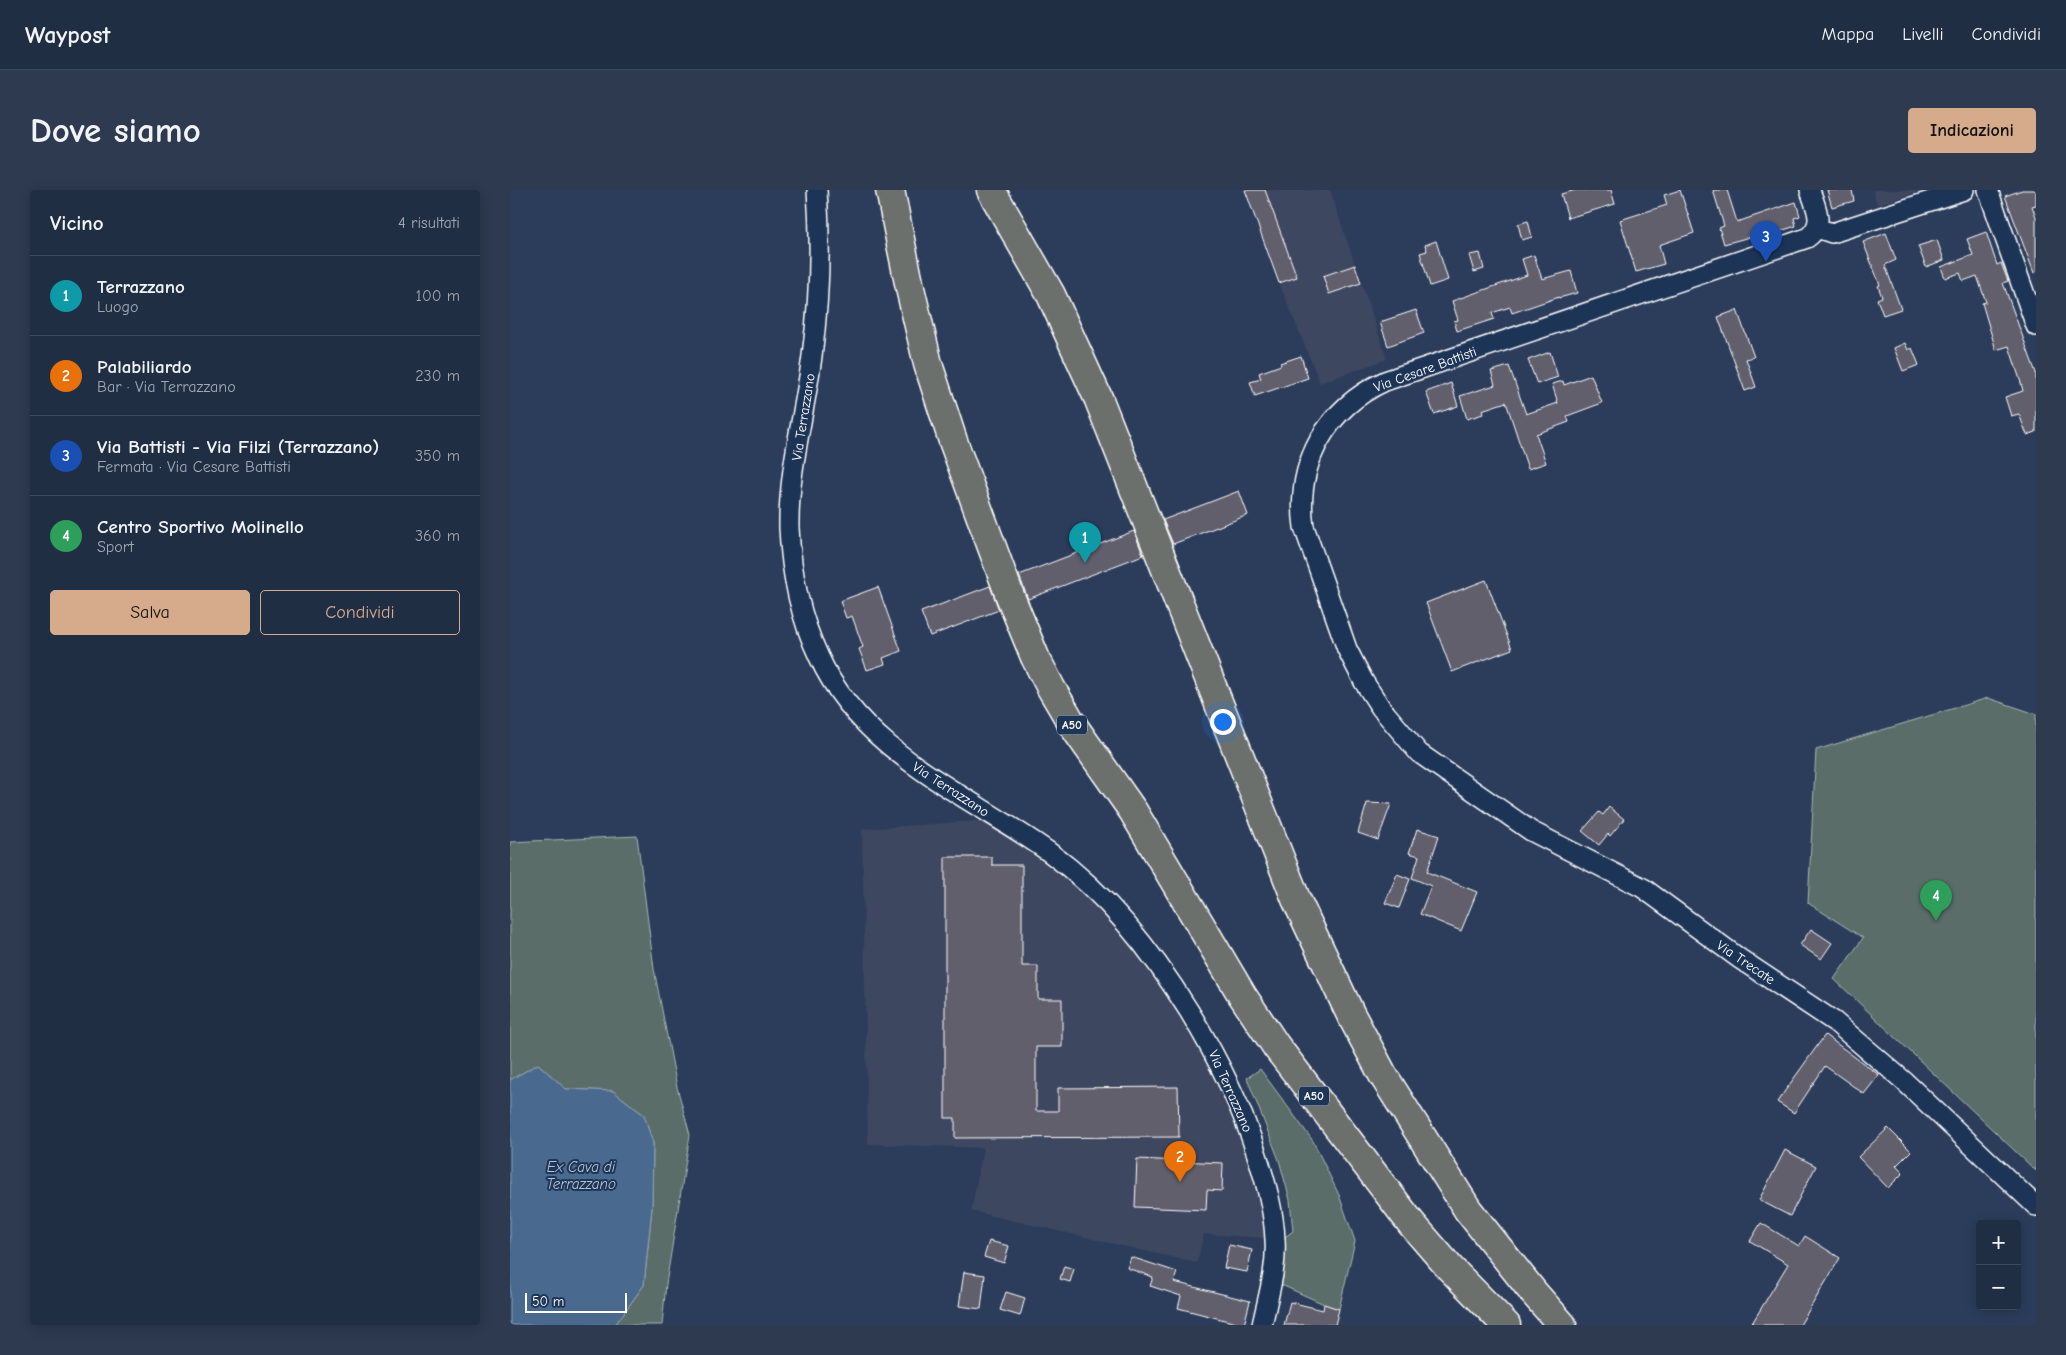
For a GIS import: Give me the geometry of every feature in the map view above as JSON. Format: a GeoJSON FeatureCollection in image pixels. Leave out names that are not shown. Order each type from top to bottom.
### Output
{"type":"FeatureCollection","features":[{"type":"Feature","properties":{"kind":"highway","name":"A50"},"geometry":{"type":"LineString","coordinates":[[890,190],[928,364],[953,441],[1010,596],[1035,657],[1074,727],[1132,811],[1242,995],[1276,1046],[1411,1223],[1449,1267],[1506,1325]]}},
{"type":"Feature","properties":{"kind":"highway"},"geometry":{"type":"LineString","coordinates":[[991,190],[1055,304],[1099,400],[1296,899],[1354,1020],[1383,1075],[1468,1210],[1562,1325]]}},
{"type":"Feature","properties":{"kind":"street","name":"Via Terrazzano"},"geometry":{"type":"LineString","coordinates":[[817,190],[815,332],[809,383],[796,456],[789,526],[796,587],[806,625],[832,682],[852,709],[903,758],[1068,866],[1126,921],[1169,978],[1210,1044],[1241,1107],[1266,1186],[1274,1221],[1276,1244],[1262,1325]]}},
{"type":"Feature","properties":{"kind":"street"},"geometry":{"type":"LineString","coordinates":[[1810,190],[1818,216],[1817,228],[1832,233],[1964,190]]}},
{"type":"Feature","properties":{"kind":"street"},"geometry":{"type":"LineString","coordinates":[[1988,190],[2036,326]]}},
{"type":"Feature","properties":{"kind":"street","name":"Via Cesare Battisti"},"geometry":{"type":"LineString","coordinates":[[1426,758],[1399,731],[1364,682],[1347,649],[1307,535],[1303,518],[1306,474],[1314,449],[1324,431],[1352,401],[1385,381],[1807,238],[1817,228]]}},
{"type":"Feature","properties":{"kind":"street","name":"Via Trecate"},"geometry":{"type":"LineString","coordinates":[[1426,758],[1531,831],[1643,888],[1740,959],[1834,1022],[1898,1075],[2036,1206]]}},
{"type":"Feature","properties":{"kind":"shaded area"},"geometry":{"type":"Polygon","coordinates":[[[1245,190],[1330,190],[1387,359],[1320,383],[1279,283],[1245,190]]]}},
{"type":"Feature","properties":{"kind":"shaded area"},"geometry":{"type":"Polygon","coordinates":[[[1873,190],[1924,190],[1877,205],[1873,190]]]}},
{"type":"Feature","properties":{"kind":"shaded area"},"geometry":{"type":"Polygon","coordinates":[[[987,820],[1045,859],[1101,907],[1137,943],[1210,1062],[1252,1157],[1266,1217],[1265,1238],[1204,1234],[1197,1263],[971,1211],[983,1148],[868,1144],[862,829],[987,820]]]}},
{"type":"Feature","properties":{"kind":"green space"},"geometry":{"type":"Polygon","coordinates":[[[1988,698],[2036,714],[2036,1171],[1834,979],[1863,938],[1808,903],[1816,750],[1988,698]]]}},
{"type":"Feature","properties":{"kind":"green space"},"geometry":{"type":"Polygon","coordinates":[[[637,836],[654,969],[677,1087],[690,1135],[666,1284],[662,1325],[615,1325],[644,1285],[652,1208],[653,1143],[644,1115],[613,1091],[566,1089],[538,1064],[510,1080],[510,842],[637,836]]]}},
{"type":"Feature","properties":{"kind":"green space"},"geometry":{"type":"Polygon","coordinates":[[[1260,1069],[1313,1141],[1339,1195],[1355,1241],[1339,1309],[1277,1283],[1281,1240],[1293,1231],[1290,1200],[1279,1160],[1247,1078],[1260,1069]]]}},
{"type":"Feature","properties":{"kind":"water","name":"Ex Cava di Terrazzano"},"geometry":{"type":"Polygon","coordinates":[[[538,1064],[566,1089],[613,1091],[644,1115],[653,1143],[652,1208],[644,1285],[615,1325],[510,1325],[510,1080],[538,1064]]]}},
{"type":"Feature","properties":{"kind":"building"},"geometry":{"type":"Polygon","coordinates":[[[1245,190],[1265,190],[1297,277],[1279,283],[1245,190]]]}},
{"type":"Feature","properties":{"kind":"building"},"geometry":{"type":"Polygon","coordinates":[[[1576,190],[1611,190],[1615,204],[1568,218],[1561,194],[1576,190]]]}},
{"type":"Feature","properties":{"kind":"building"},"geometry":{"type":"Polygon","coordinates":[[[1680,190],[1694,233],[1659,245],[1664,264],[1636,272],[1620,220],[1667,205],[1664,195],[1680,190]]]}},
{"type":"Feature","properties":{"kind":"building"},"geometry":{"type":"Polygon","coordinates":[[[1713,190],[1727,190],[1737,222],[1796,202],[1800,216],[1794,218],[1796,226],[1758,238],[1757,235],[1724,244],[1719,228],[1724,226],[1713,190]]]}},
{"type":"Feature","properties":{"kind":"building"},"geometry":{"type":"Polygon","coordinates":[[[1827,190],[1852,190],[1854,201],[1832,207],[1827,190]]]}},
{"type":"Feature","properties":{"kind":"building"},"geometry":{"type":"Polygon","coordinates":[[[2022,190],[2036,190],[2036,205],[2032,206],[2036,217],[2036,272],[2034,273],[2005,196],[2022,190]]]}},
{"type":"Feature","properties":{"kind":"building"},"geometry":{"type":"Polygon","coordinates":[[[1528,221],[1532,237],[1522,240],[1518,224],[1528,221]]]}},
{"type":"Feature","properties":{"kind":"building"},"geometry":{"type":"Polygon","coordinates":[[[1986,232],[1997,265],[2001,263],[2008,281],[2003,283],[2036,373],[2036,432],[2027,435],[2019,414],[2011,416],[2005,397],[2023,391],[2021,383],[2009,346],[1996,350],[1982,303],[1986,302],[1977,276],[1963,281],[1960,273],[1945,278],[1941,267],[1973,255],[1967,239],[1986,232]]]}},
{"type":"Feature","properties":{"kind":"building"},"geometry":{"type":"Polygon","coordinates":[[[1886,233],[1896,260],[1885,265],[1901,309],[1883,315],[1877,299],[1882,297],[1878,286],[1880,285],[1863,242],[1886,233]]]}},
{"type":"Feature","properties":{"kind":"building"},"geometry":{"type":"Polygon","coordinates":[[[1937,240],[1944,260],[1926,267],[1918,246],[1937,240]]]}},
{"type":"Feature","properties":{"kind":"building"},"geometry":{"type":"Polygon","coordinates":[[[1436,241],[1448,280],[1430,286],[1420,253],[1427,251],[1425,245],[1436,241]]]}},
{"type":"Feature","properties":{"kind":"building"},"geometry":{"type":"Polygon","coordinates":[[[1480,253],[1484,269],[1474,272],[1469,255],[1480,253]]]}},
{"type":"Feature","properties":{"kind":"building"},"geometry":{"type":"Polygon","coordinates":[[[1534,255],[1542,279],[1571,271],[1577,293],[1512,313],[1510,307],[1492,313],[1494,319],[1457,331],[1454,321],[1458,320],[1452,301],[1527,275],[1522,259],[1534,255]]]}},
{"type":"Feature","properties":{"kind":"building"},"geometry":{"type":"Polygon","coordinates":[[[1355,265],[1361,283],[1329,294],[1323,276],[1355,265]]]}},
{"type":"Feature","properties":{"kind":"building"},"geometry":{"type":"Polygon","coordinates":[[[1416,310],[1424,333],[1388,346],[1380,322],[1416,310]]]}},
{"type":"Feature","properties":{"kind":"building"},"geometry":{"type":"Polygon","coordinates":[[[1737,310],[1754,357],[1746,359],[1756,387],[1745,391],[1718,317],[1737,310]]]}},
{"type":"Feature","properties":{"kind":"building"},"geometry":{"type":"Polygon","coordinates":[[[1905,343],[1908,350],[1912,348],[1919,365],[1903,371],[1894,348],[1905,343]]]}},
{"type":"Feature","properties":{"kind":"building"},"geometry":{"type":"Polygon","coordinates":[[[1550,352],[1558,377],[1537,384],[1528,360],[1550,352]]]}},
{"type":"Feature","properties":{"kind":"building"},"geometry":{"type":"Polygon","coordinates":[[[1301,356],[1308,378],[1255,396],[1250,382],[1261,379],[1259,373],[1301,356]]]}},
{"type":"Feature","properties":{"kind":"building"},"geometry":{"type":"Polygon","coordinates":[[[1509,366],[1526,414],[1558,403],[1552,384],[1563,381],[1564,385],[1591,375],[1602,403],[1567,416],[1569,422],[1536,434],[1546,463],[1528,469],[1506,402],[1482,410],[1483,414],[1467,419],[1460,396],[1495,385],[1491,371],[1509,366]]]}},
{"type":"Feature","properties":{"kind":"building"},"geometry":{"type":"Polygon","coordinates":[[[1451,383],[1458,406],[1434,414],[1426,392],[1451,383]]]}},
{"type":"Feature","properties":{"kind":"building"},"geometry":{"type":"Polygon","coordinates":[[[1239,491],[1248,515],[1173,544],[1163,520],[1239,491]]]}},
{"type":"Feature","properties":{"kind":"building"},"geometry":{"type":"Polygon","coordinates":[[[1134,531],[1143,555],[1028,599],[1019,575],[1134,531]]]}},
{"type":"Feature","properties":{"kind":"building"},"geometry":{"type":"Polygon","coordinates":[[[1486,580],[1512,649],[1452,672],[1426,603],[1486,580]]]}},
{"type":"Feature","properties":{"kind":"building"},"geometry":{"type":"Polygon","coordinates":[[[990,586],[999,610],[930,636],[921,612],[990,586]]]}},
{"type":"Feature","properties":{"kind":"building"},"geometry":{"type":"Polygon","coordinates":[[[878,587],[901,651],[883,658],[885,664],[867,670],[859,649],[863,647],[852,616],[846,618],[840,601],[878,587]]]}},
{"type":"Feature","properties":{"kind":"building"},"geometry":{"type":"Polygon","coordinates":[[[1367,803],[1391,804],[1378,840],[1358,833],[1367,803]]]}},
{"type":"Feature","properties":{"kind":"building"},"geometry":{"type":"Polygon","coordinates":[[[1609,807],[1624,819],[1610,836],[1608,834],[1599,845],[1582,831],[1599,812],[1603,815],[1609,807]]]}},
{"type":"Feature","properties":{"kind":"building"},"geometry":{"type":"Polygon","coordinates":[[[1417,829],[1439,836],[1427,872],[1477,892],[1461,931],[1420,914],[1431,886],[1412,878],[1419,856],[1409,853],[1417,829]]]}},
{"type":"Feature","properties":{"kind":"building"},"geometry":{"type":"Polygon","coordinates":[[[945,857],[992,857],[992,865],[1022,865],[1022,966],[1038,966],[1038,999],[1062,999],[1062,1047],[1036,1047],[1036,1111],[1058,1111],[1058,1088],[1178,1087],[1179,1137],[955,1138],[955,1118],[945,1118],[945,857]]]}},
{"type":"Feature","properties":{"kind":"building"},"geometry":{"type":"Polygon","coordinates":[[[1397,874],[1410,879],[1399,908],[1385,903],[1397,874]]]}},
{"type":"Feature","properties":{"kind":"building"},"geometry":{"type":"Polygon","coordinates":[[[1811,929],[1832,943],[1821,959],[1800,945],[1811,929]]]}},
{"type":"Feature","properties":{"kind":"building"},"geometry":{"type":"Polygon","coordinates":[[[1825,1035],[1879,1075],[1864,1094],[1825,1066],[1794,1113],[1777,1102],[1825,1035]]]}},
{"type":"Feature","properties":{"kind":"building"},"geometry":{"type":"Polygon","coordinates":[[[1888,1128],[1911,1151],[1896,1166],[1903,1173],[1888,1188],[1858,1157],[1888,1128]]]}},
{"type":"Feature","properties":{"kind":"building"},"geometry":{"type":"Polygon","coordinates":[[[1785,1150],[1816,1166],[1790,1216],[1759,1200],[1785,1150]]]}},
{"type":"Feature","properties":{"kind":"building"},"geometry":{"type":"Polygon","coordinates":[[[1137,1159],[1223,1163],[1222,1191],[1207,1190],[1206,1210],[1135,1207],[1137,1159]]]}},
{"type":"Feature","properties":{"kind":"building"},"geometry":{"type":"Polygon","coordinates":[[[1761,1223],[1799,1246],[1805,1236],[1840,1258],[1800,1325],[1751,1325],[1788,1264],[1750,1241],[1761,1223]]]}},
{"type":"Feature","properties":{"kind":"building"},"geometry":{"type":"Polygon","coordinates":[[[989,1241],[1009,1246],[1004,1263],[984,1257],[989,1241]]]}},
{"type":"Feature","properties":{"kind":"building"},"geometry":{"type":"Polygon","coordinates":[[[1229,1245],[1252,1250],[1247,1272],[1224,1268],[1229,1245]]]}},
{"type":"Feature","properties":{"kind":"building"},"geometry":{"type":"Polygon","coordinates":[[[1131,1257],[1177,1272],[1174,1282],[1250,1301],[1244,1325],[1178,1308],[1181,1296],[1150,1286],[1153,1277],[1127,1268],[1131,1257]]]}},
{"type":"Feature","properties":{"kind":"building"},"geometry":{"type":"Polygon","coordinates":[[[1064,1266],[1074,1269],[1070,1282],[1060,1279],[1064,1266]]]}},
{"type":"Feature","properties":{"kind":"building"},"geometry":{"type":"Polygon","coordinates":[[[964,1272],[985,1275],[981,1309],[959,1306],[964,1272]]]}},
{"type":"Feature","properties":{"kind":"building"},"geometry":{"type":"Polygon","coordinates":[[[1006,1292],[1025,1298],[1020,1316],[1000,1310],[1006,1292]]]}},
{"type":"Feature","properties":{"kind":"building"},"geometry":{"type":"Polygon","coordinates":[[[1290,1302],[1323,1310],[1324,1304],[1339,1309],[1335,1325],[1284,1325],[1290,1302]]]}},
{"type":"Feature","properties":{"kind":"place","name":"Via Battisti - Via Filzi (Terrazzano)"},"geometry":{"type":"Point","coordinates":[1766,262]}},
{"type":"Feature","properties":{"kind":"place","name":"Terrazzano"},"geometry":{"type":"Point","coordinates":[1085,563]}},
{"type":"Feature","properties":{"kind":"place","name":"Centro Sportivo Molinello"},"geometry":{"type":"Point","coordinates":[1936,921]}},
{"type":"Feature","properties":{"kind":"place","name":"Palabiliardo"},"geometry":{"type":"Point","coordinates":[1180,1182]}}]}
